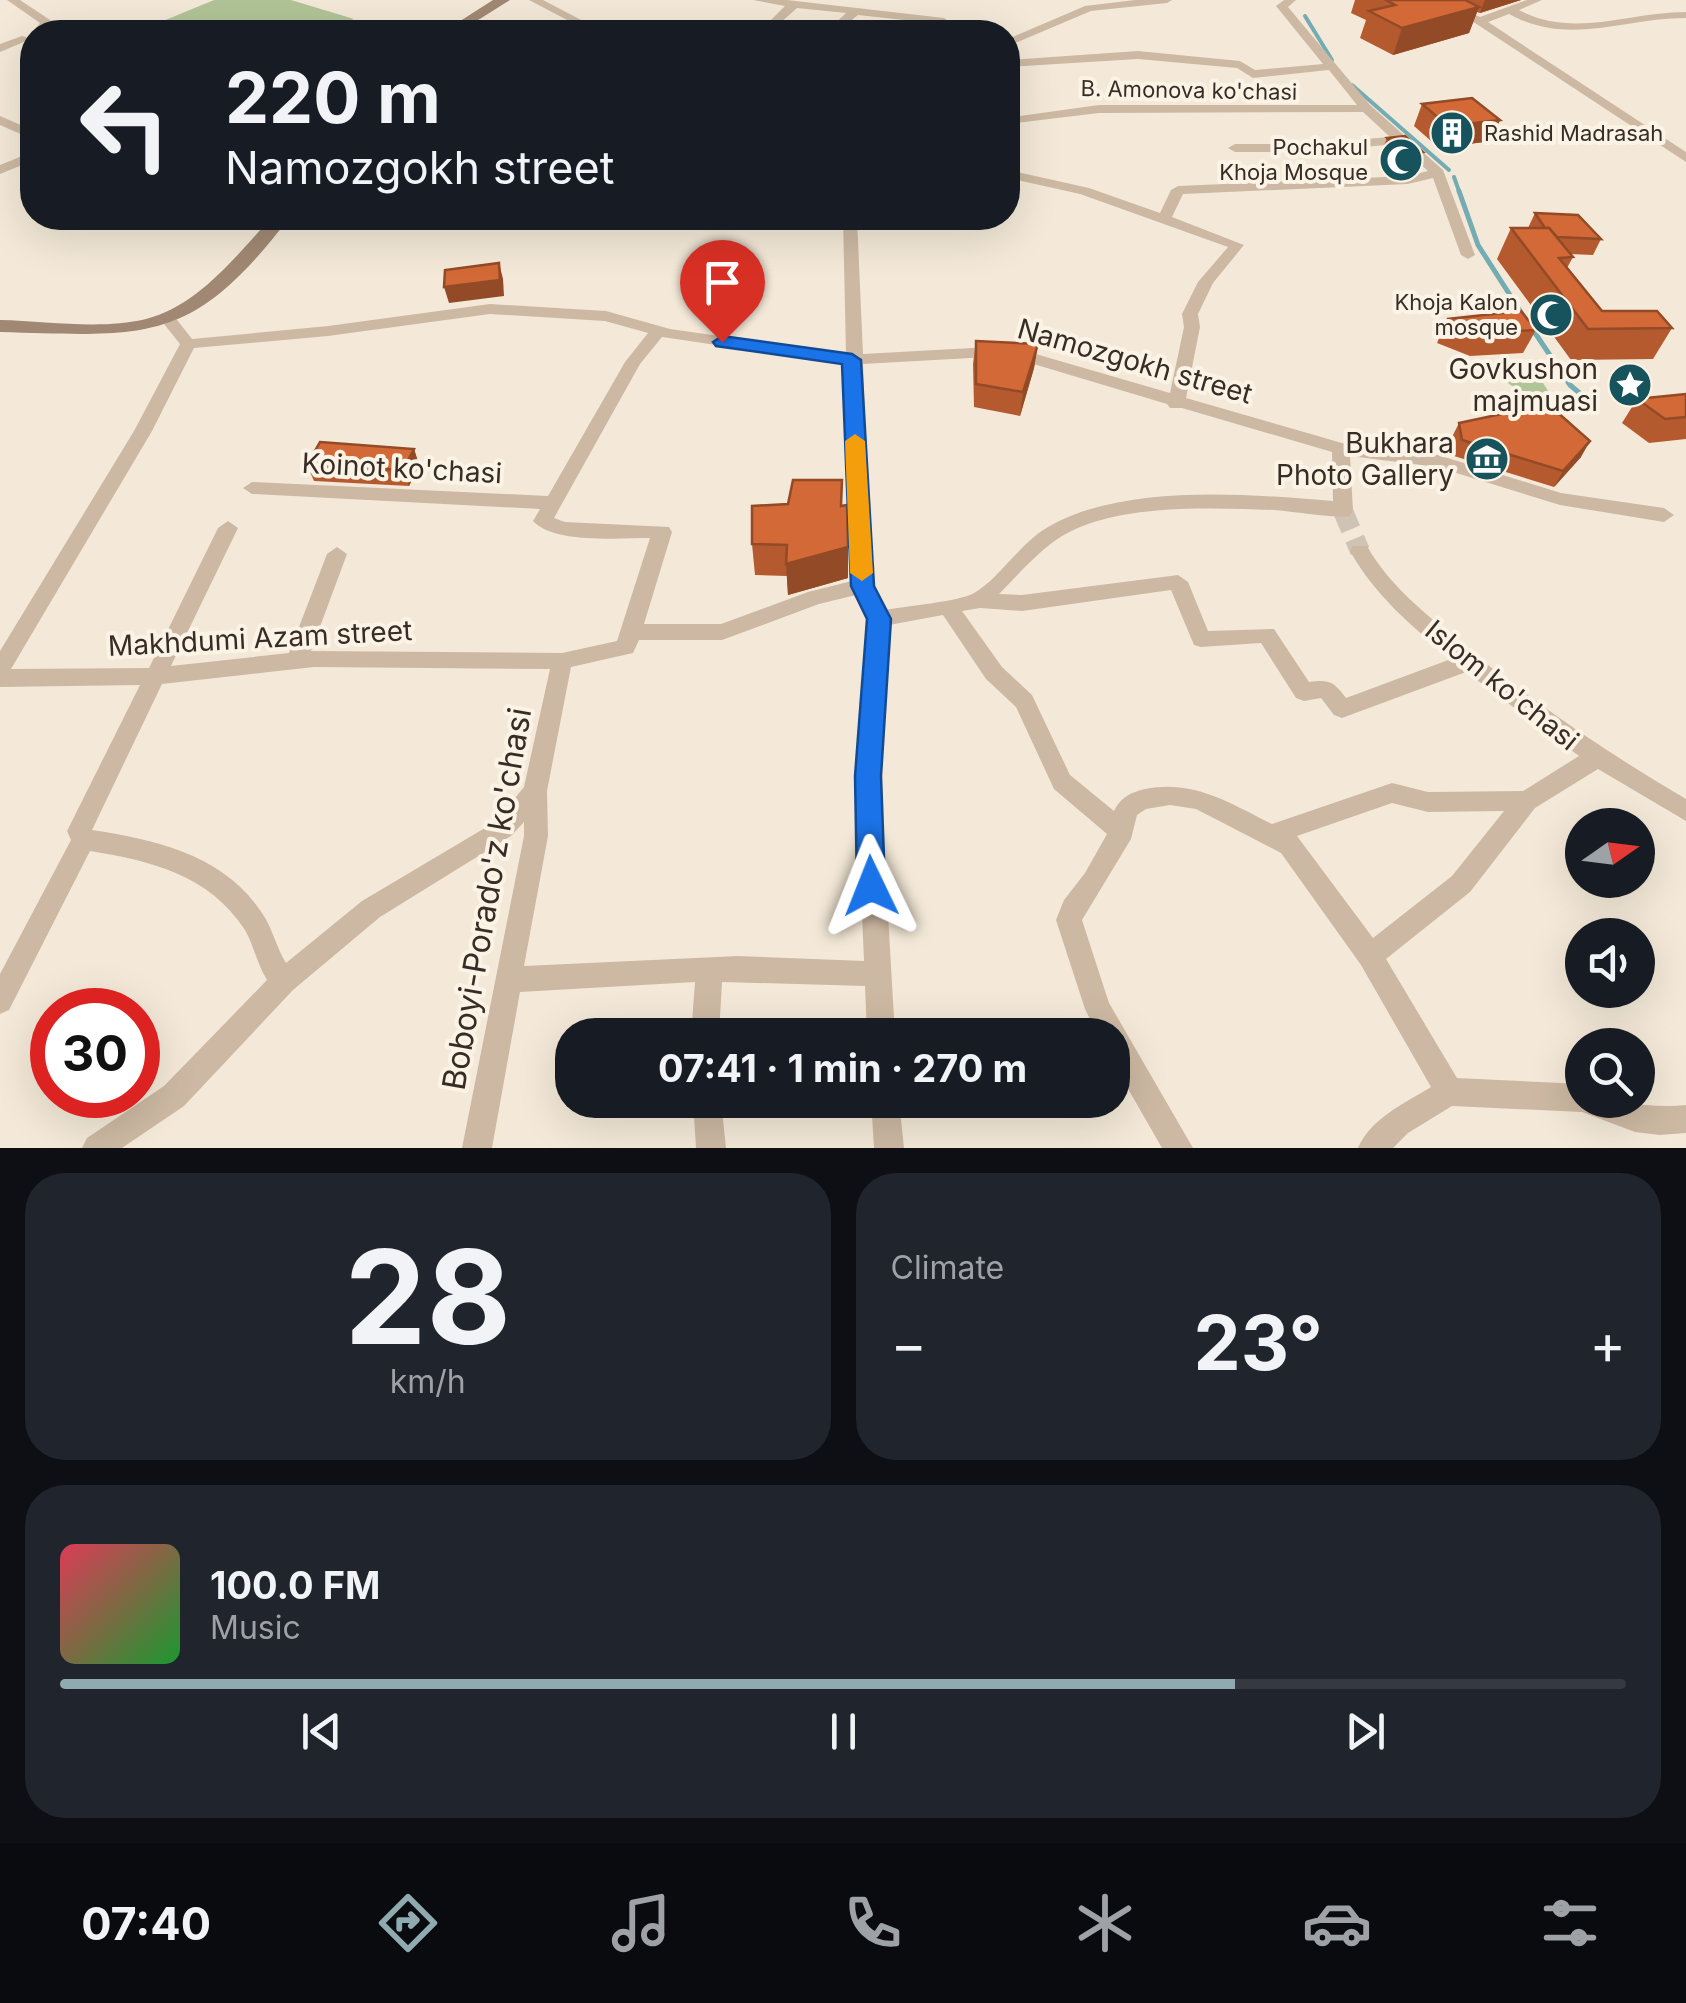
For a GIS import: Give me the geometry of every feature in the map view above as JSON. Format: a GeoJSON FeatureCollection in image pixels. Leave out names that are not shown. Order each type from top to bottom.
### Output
{"type":"FeatureCollection","features":[{"type":"Feature","properties":{"kind":"street"},"geometry":{"type":"LineString","coordinates":[[0,3],[10,0],[44,20]]}},
{"type":"Feature","properties":{"kind":"street"},"geometry":{"type":"LineString","coordinates":[[470,20],[504,0]]}},
{"type":"Feature","properties":{"kind":"street"},"geometry":{"type":"LineString","coordinates":[[534,0],[574,20]]}},
{"type":"Feature","properties":{"kind":"street"},"geometry":{"type":"LineString","coordinates":[[762,0],[850,7],[937,20]]}},
{"type":"Feature","properties":{"kind":"street"},"geometry":{"type":"LineString","coordinates":[[1020,38],[1089,8],[1166,0]]}},
{"type":"Feature","properties":{"kind":"street"},"geometry":{"type":"LineString","coordinates":[[1290,0],[1282,6],[1328,67],[1366,108],[1438,173],[1468,255]]}},
{"type":"Feature","properties":{"kind":"street"},"geometry":{"type":"LineString","coordinates":[[1434,0],[1479,20],[1604,108],[1686,158]]}},
{"type":"Feature","properties":{"kind":"street"},"geometry":{"type":"LineString","coordinates":[[1479,20],[1537,0]]}},
{"type":"Feature","properties":{"kind":"street"},"geometry":{"type":"LineString","coordinates":[[1652,2],[1670,14]]}},
{"type":"Feature","properties":{"kind":"street"},"geometry":{"type":"LineString","coordinates":[[777,20],[794,4]]}},
{"type":"Feature","properties":{"kind":"street"},"geometry":{"type":"LineString","coordinates":[[1510,10],[1549,31],[1686,15]]}},
{"type":"Feature","properties":{"kind":"street"},"geometry":{"type":"LineString","coordinates":[[1020,62],[1138,55],[1240,65],[1253,74],[1328,67]]}},
{"type":"Feature","properties":{"kind":"street","name":"B. Amonova ko'chasi"},"geometry":{"type":"LineString","coordinates":[[1020,119],[1070,108],[1300,112],[1366,108]]}},
{"type":"Feature","properties":{"kind":"street"},"geometry":{"type":"LineString","coordinates":[[1235,148],[1304,148],[1400,140]]}},
{"type":"Feature","properties":{"kind":"street"},"geometry":{"type":"LineString","coordinates":[[1164,218],[1178,190],[1408,180],[1438,173]]}},
{"type":"Feature","properties":{"kind":"street"},"geometry":{"type":"LineString","coordinates":[[1020,177],[1084,191],[1237,245],[1206,282],[1190,314],[1192,327],[1176,404]]}},
{"type":"Feature","properties":{"kind":"street"},"geometry":{"type":"LineString","coordinates":[[0,326],[123,326],[168,319],[227,275],[269,230]]}},
{"type":"Feature","properties":{"kind":"street"},"geometry":{"type":"LineString","coordinates":[[850,230],[862,586],[879,619],[868,776],[879,1018]]}},
{"type":"Feature","properties":{"kind":"street","name":"Namozgokh street"},"geometry":{"type":"LineString","coordinates":[[188,344],[328,331],[469,310],[606,316],[659,331],[852,360],[1008,351],[1176,404],[1341,448],[1438,461],[1560,499],[1664,514]]}},
{"type":"Feature","properties":{"kind":"street"},"geometry":{"type":"LineString","coordinates":[[0,668],[143,431],[188,344],[168,319]]}},
{"type":"Feature","properties":{"kind":"street"},"geometry":{"type":"LineString","coordinates":[[659,331],[633,362],[543,521],[551,526],[662,532],[632,632],[722,632],[815,596],[862,586]]}},
{"type":"Feature","properties":{"kind":"street"},"geometry":{"type":"LineString","coordinates":[[980,600],[1056,530],[1127,508],[1250,502],[1342,510],[1341,448]]}},
{"type":"Feature","properties":{"kind":"street","name":"Koinot ko'chasi"},"geometry":{"type":"LineString","coordinates":[[252,488],[550,503]]}},
{"type":"Feature","properties":{"kind":"street"},"geometry":{"type":"LineString","coordinates":[[84,839],[80,831],[228,528]]}},
{"type":"Feature","properties":{"kind":"street","name":"Islom ko'chasi"},"geometry":{"type":"LineString","coordinates":[[1360,551],[1392,596],[1468,662],[1594,759],[1526,801],[1461,884],[1370,956]]}},
{"type":"Feature","properties":{"kind":"street"},"geometry":{"type":"LineString","coordinates":[[296,662],[337,554]]}},
{"type":"Feature","properties":{"kind":"street"},"geometry":{"type":"LineString","coordinates":[[879,619],[980,600],[1022,603],[1178,582],[1201,639],[1267,635],[1304,692],[1326,688],[1342,710],[1468,662]]}},
{"type":"Feature","properties":{"kind":"street"},"geometry":{"type":"LineString","coordinates":[[948,606],[994,672],[1024,701],[1062,782],[1122,832]]}},
{"type":"Feature","properties":{"kind":"street","name":"Makhdumi Azam street"},"geometry":{"type":"LineString","coordinates":[[0,678],[153,676],[296,662],[562,661],[626,647],[632,632]]}},
{"type":"Feature","properties":{"kind":"street","name":"Boboyi-Porado'z ko'chasi"},"geometry":{"type":"LineString","coordinates":[[477,1148],[536,836],[536,792],[562,661]]}},
{"type":"Feature","properties":{"kind":"street"},"geometry":{"type":"LineString","coordinates":[[1594,759],[1686,811]]}},
{"type":"Feature","properties":{"kind":"street"},"geometry":{"type":"LineString","coordinates":[[96,1148],[174,1096],[284,982],[371,909],[502,828],[536,792]]}},
{"type":"Feature","properties":{"kind":"street"},"geometry":{"type":"LineString","coordinates":[[1273,834],[1309,818],[1392,793],[1428,802],[1526,801]]}},
{"type":"Feature","properties":{"kind":"street"},"geometry":{"type":"LineString","coordinates":[[1178,1148],[1098,1009],[1068,920],[1070,909],[1094,882],[1122,832],[1127,809],[1141,800],[1170,795],[1200,799],[1290,844],[1370,956],[1449,1092]]}},
{"type":"Feature","properties":{"kind":"street"},"geometry":{"type":"LineString","coordinates":[[84,839],[157,851],[195,866],[238,900],[256,926],[269,967],[284,982]]}},
{"type":"Feature","properties":{"kind":"street"},"geometry":{"type":"LineString","coordinates":[[0,1002],[84,839]]}},
{"type":"Feature","properties":{"kind":"street"},"geometry":{"type":"LineString","coordinates":[[507,980],[673,969],[709,973],[814,968],[876,974]]}},
{"type":"Feature","properties":{"kind":"street"},"geometry":{"type":"LineString","coordinates":[[705,1018],[709,973]]}},
{"type":"Feature","properties":{"kind":"street"},"geometry":{"type":"LineString","coordinates":[[1373,1148],[1398,1123],[1449,1092],[1565,1098]]}},
{"type":"Feature","properties":{"kind":"street"},"geometry":{"type":"LineString","coordinates":[[709,1118],[712,1148]]}},
{"type":"Feature","properties":{"kind":"street"},"geometry":{"type":"LineString","coordinates":[[886,1118],[889,1148]]}},
{"type":"Feature","properties":{"kind":"street"},"geometry":{"type":"LineString","coordinates":[[1635,1118],[1686,1118]]}},
{"type":"Feature","properties":{"kind":"green space"},"geometry":{"type":"Polygon","coordinates":[[[214,0],[291,0],[354,19],[352,20],[165,20],[214,0]]]}},
{"type":"Feature","properties":{"kind":"green space"},"geometry":{"type":"Polygon","coordinates":[[[1531,364],[1550,394],[1530,399],[1494,373],[1531,364]]]}},
{"type":"Feature","properties":{"kind":"building"},"geometry":{"type":"Polygon","coordinates":[[[1386,0],[1465,0],[1479,7],[1402,28],[1369,11],[1395,5],[1386,0]]]}},
{"type":"Feature","properties":{"kind":"building"},"geometry":{"type":"Polygon","coordinates":[[[1472,98],[1500,120],[1448,126],[1422,104],[1472,98]]]}},
{"type":"Feature","properties":{"kind":"building"},"geometry":{"type":"Polygon","coordinates":[[[1405,136],[1423,152],[1403,154],[1387,138],[1405,136]]]}},
{"type":"Feature","properties":{"kind":"building"},"geometry":{"type":"Polygon","coordinates":[[[1535,213],[1578,215],[1601,239],[1557,237],[1535,213]]]}},
{"type":"Feature","properties":{"kind":"building"},"geometry":{"type":"Polygon","coordinates":[[[1511,228],[1549,228],[1573,257],[1559,258],[1602,311],[1657,311],[1672,328],[1588,329],[1511,228]]]}},
{"type":"Feature","properties":{"kind":"building"},"geometry":{"type":"Polygon","coordinates":[[[499,263],[500,280],[444,287],[445,270],[499,263]]]}},
{"type":"Feature","properties":{"kind":"building"},"geometry":{"type":"Polygon","coordinates":[[[1521,311],[1536,330],[1481,333],[1447,319],[1521,311]]]}},
{"type":"Feature","properties":{"kind":"building"},"geometry":{"type":"Polygon","coordinates":[[[976,341],[1038,344],[1023,392],[976,384],[976,341]]]}},
{"type":"Feature","properties":{"kind":"building"},"geometry":{"type":"Polygon","coordinates":[[[1686,394],[1686,417],[1665,419],[1637,399],[1686,394]]]}},
{"type":"Feature","properties":{"kind":"building"},"geometry":{"type":"Polygon","coordinates":[[[1548,404],[1590,441],[1563,471],[1462,440],[1459,423],[1548,404]]]}},
{"type":"Feature","properties":{"kind":"building"},"geometry":{"type":"Polygon","coordinates":[[[320,442],[414,449],[403,470],[307,465],[320,442]]]}},
{"type":"Feature","properties":{"kind":"building"},"geometry":{"type":"Polygon","coordinates":[[[793,480],[842,480],[841,506],[847,505],[848,547],[786,564],[787,545],[752,544],[752,506],[788,504],[793,480]]]}},
{"type":"Feature","properties":{"kind":"waterway"},"geometry":{"type":"LineString","coordinates":[[1305,16],[1332,60]]}},
{"type":"Feature","properties":{"kind":"waterway"},"geometry":{"type":"LineString","coordinates":[[1352,85],[1449,170]]}},
{"type":"Feature","properties":{"kind":"waterway"},"geometry":{"type":"LineString","coordinates":[[1454,177],[1460,194]]}},
{"type":"Feature","properties":{"kind":"waterway"},"geometry":{"type":"LineString","coordinates":[[1459,191],[1478,245],[1524,317]]}},
{"type":"Feature","properties":{"kind":"waterway"},"geometry":{"type":"LineString","coordinates":[[1531,327],[1570,385],[1596,407]]}},
{"type":"Feature","properties":{"kind":"tunnel"},"geometry":{"type":"LineString","coordinates":[[1343,511],[1360,551]]}},
{"type":"Feature","properties":{"kind":"slow traffic"},"geometry":{"type":"LineString","coordinates":[[855,441],[862,573]]}},
{"type":"Feature","properties":{"kind":"place","name":"Rashid Madrasah"},"geometry":{"type":"Point","coordinates":[1452,133]}},
{"type":"Feature","properties":{"kind":"place","name":"Pochakul Khoja Mosque"},"geometry":{"type":"Point","coordinates":[1401,160]}},
{"type":"Feature","properties":{"kind":"place","name":"Khoja Kalon mosque"},"geometry":{"type":"Point","coordinates":[1551,315]}},
{"type":"Feature","properties":{"kind":"place","name":"Govkushon majmuasi"},"geometry":{"type":"Point","coordinates":[1630,385]}},
{"type":"Feature","properties":{"kind":"place","name":"Bukhara Photo Gallery"},"geometry":{"type":"Point","coordinates":[1487,459]}},
{"type":"Feature","properties":{"kind":"route"},"geometry":{"type":"LineString","coordinates":[[722,342],[852,360],[862,586],[879,619],[872,668],[868,776],[871,886]]}}]}
